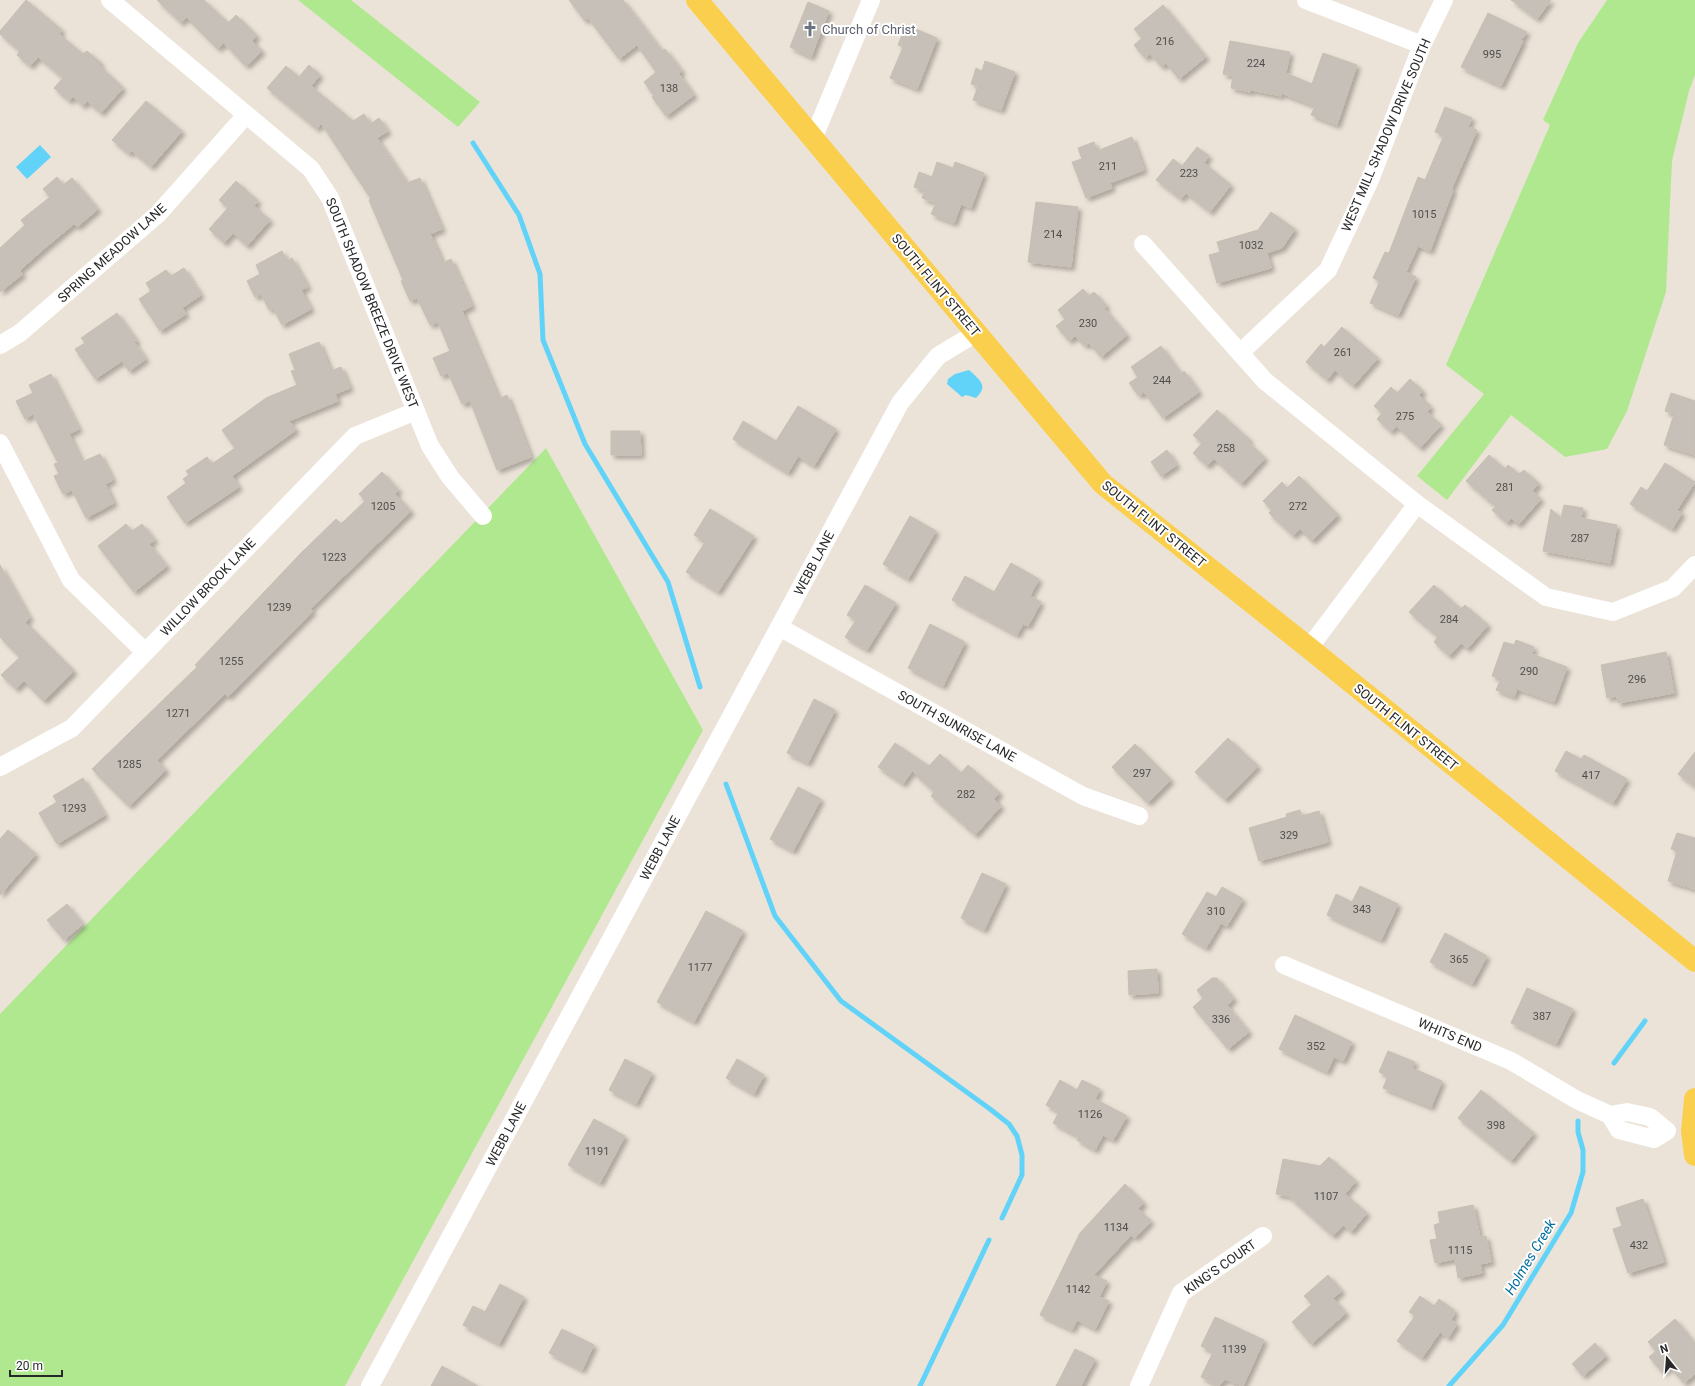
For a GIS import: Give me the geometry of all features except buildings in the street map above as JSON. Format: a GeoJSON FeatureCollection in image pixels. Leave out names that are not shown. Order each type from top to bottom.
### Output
{"type":"FeatureCollection","features":[{"type":"Feature","properties":{"kind":"main road","name":"SOUTH FLINT STREET"},"geometry":{"type":"LineString","coordinates":[[697,0],[1103,484],[1309,648],[1695,961]]}},
{"type":"Feature","properties":{"kind":"main road"},"geometry":{"type":"LineString","coordinates":[[1695,1099],[1692,1131],[1695,1155]]}},
{"type":"Feature","properties":{"kind":"street","name":"SOUTH SHADOW BREEZE DRIVE WEST"},"geometry":{"type":"LineString","coordinates":[[110,0],[311,169],[330,198],[430,446],[450,477],[483,516]]}},
{"type":"Feature","properties":{"kind":"street"},"geometry":{"type":"LineString","coordinates":[[813,139],[871,0]]}},
{"type":"Feature","properties":{"kind":"street"},"geometry":{"type":"LineString","coordinates":[[1306,0],[1422,45]]}},
{"type":"Feature","properties":{"kind":"street","name":"WEST MILL SHADOW DRIVE SOUTH"},"geometry":{"type":"LineString","coordinates":[[1240,353],[1328,270],[1370,180],[1422,45],[1444,0]]}},
{"type":"Feature","properties":{"kind":"street","name":"SPRING MEADOW LANE"},"geometry":{"type":"LineString","coordinates":[[0,345],[20,334],[158,214],[246,115]]}},
{"type":"Feature","properties":{"kind":"street"},"geometry":{"type":"LineString","coordinates":[[1143,244],[1265,381],[1417,504],[1546,597],[1613,612],[1673,588],[1695,566]]}},
{"type":"Feature","properties":{"kind":"street","name":"WEBB LANE"},"geometry":{"type":"LineString","coordinates":[[370,1386],[900,403],[938,356],[976,333]]}},
{"type":"Feature","properties":{"kind":"street","name":"WILLOW BROOK LANE"},"geometry":{"type":"LineString","coordinates":[[0,767],[72,728],[355,436],[416,410]]}},
{"type":"Feature","properties":{"kind":"street"},"geometry":{"type":"LineString","coordinates":[[0,443],[71,580],[145,652]]}},
{"type":"Feature","properties":{"kind":"street"},"geometry":{"type":"LineString","coordinates":[[1309,648],[1417,504]]}},
{"type":"Feature","properties":{"kind":"street","name":"SOUTH SUNRISE LANE"},"geometry":{"type":"LineString","coordinates":[[779,627],[1083,796],[1139,816]]}},
{"type":"Feature","properties":{"kind":"street","name":"WHITS END"},"geometry":{"type":"LineString","coordinates":[[1284,965],[1511,1061],[1577,1100],[1610,1115],[1619,1130],[1654,1139],[1667,1131],[1692,1131]]}},
{"type":"Feature","properties":{"kind":"street","name":"KING'S COURT"},"geometry":{"type":"LineString","coordinates":[[1139,1386],[1181,1293],[1263,1236]]}},
{"type":"Feature","properties":{"kind":"green space"},"geometry":{"type":"Polygon","coordinates":[[[298,0],[351,0],[480,102],[458,127],[298,0]]]}},
{"type":"Feature","properties":{"kind":"green space"},"geometry":{"type":"Polygon","coordinates":[[[1607,0],[1695,0],[1695,75],[1689,91],[1672,161],[1666,292],[1627,411],[1607,449],[1565,457],[1511,415],[1447,500],[1417,476],[1484,394],[1446,365],[1550,125],[1543,120],[1578,43],[1607,0]]]}},
{"type":"Feature","properties":{"kind":"green space"},"geometry":{"type":"Polygon","coordinates":[[[546,448],[703,730],[345,1386],[0,1386],[0,1014],[546,448]]]}},
{"type":"Feature","properties":{"kind":"water"},"geometry":{"type":"Polygon","coordinates":[[[40,145],[51,157],[27,179],[16,167],[40,145]]]}},
{"type":"Feature","properties":{"kind":"water"},"geometry":{"type":"Polygon","coordinates":[[[969,370],[982,383],[982,390],[976,398],[966,395],[962,397],[947,384],[948,379],[955,374],[969,370]]]}},
{"type":"Feature","properties":{"kind":"waterway"},"geometry":{"type":"LineString","coordinates":[[473,143],[519,215],[540,274],[543,340],[585,444],[668,582],[700,687]]}},
{"type":"Feature","properties":{"kind":"waterway"},"geometry":{"type":"LineString","coordinates":[[726,784],[775,916],[841,1001],[990,1109],[1009,1124],[1017,1136],[1022,1155],[1022,1175],[1002,1218]]}},
{"type":"Feature","properties":{"kind":"waterway","name":"Holmes Creek"},"geometry":{"type":"LineString","coordinates":[[1614,1063],[1645,1021]]}},
{"type":"Feature","properties":{"kind":"waterway","name":"Holmes Creek"},"geometry":{"type":"LineString","coordinates":[[1449,1386],[1503,1325],[1571,1213],[1583,1172],[1583,1150],[1578,1132],[1578,1121]]}},
{"type":"Feature","properties":{"kind":"waterway"},"geometry":{"type":"LineString","coordinates":[[920,1386],[989,1240]]}},
{"type":"Feature","properties":{"kind":"place","name":"Church of Christ"},"geometry":{"type":"Point","coordinates":[810,29]}}]}
